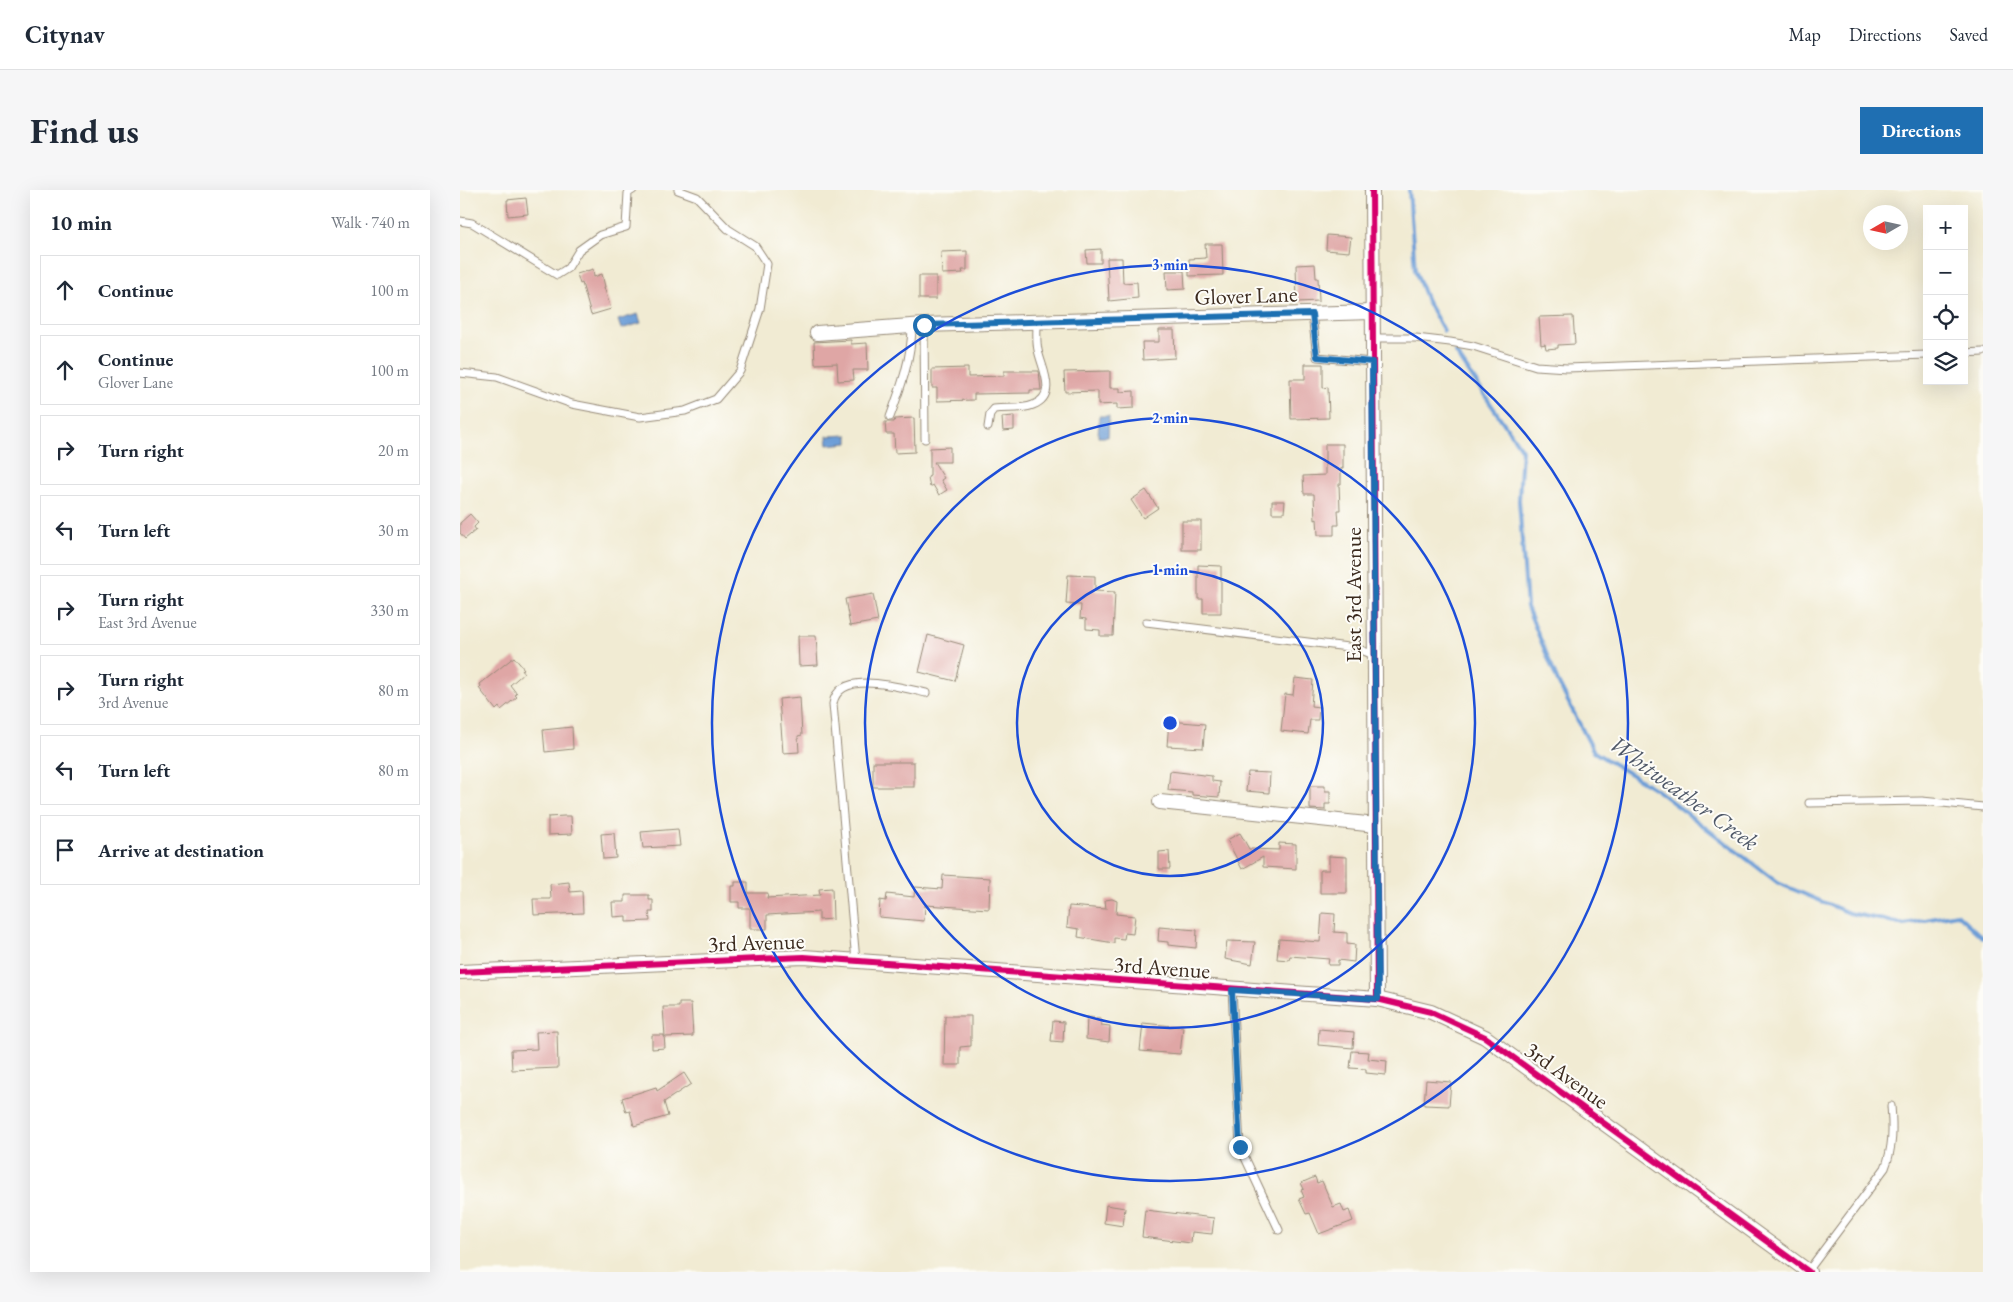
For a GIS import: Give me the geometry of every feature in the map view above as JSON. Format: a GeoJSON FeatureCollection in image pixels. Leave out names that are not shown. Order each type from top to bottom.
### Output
{"type":"FeatureCollection","features":[{"type":"Feature","properties":{"kind":"street","name":"East 3rd Avenue"},"geometry":{"type":"LineString","coordinates":[[1372,190],[1378,999]]}},
{"type":"Feature","properties":{"kind":"street","name":"Glover Lane"},"geometry":{"type":"LineString","coordinates":[[817,333],[918,325],[1372,312]]}},
{"type":"Feature","properties":{"kind":"street"},"geometry":{"type":"LineString","coordinates":[[1160,802],[1376,825]]}},
{"type":"Feature","properties":{"kind":"street","name":"3rd Avenue"},"geometry":{"type":"LineString","coordinates":[[460,972],[804,957],[1232,990],[1378,999],[1431,1012],[1485,1037],[1808,1272]]}},
{"type":"Feature","properties":{"kind":"lane"},"geometry":{"type":"LineString","coordinates":[[460,220],[472,223],[557,275],[568,268],[579,250],[600,235],[626,227],[628,193],[633,190]]}},
{"type":"Feature","properties":{"kind":"lane"},"geometry":{"type":"LineString","coordinates":[[460,374],[497,377],[572,404],[640,417],[685,411],[716,399],[740,371],[760,309],[767,264],[755,246],[728,229],[697,197],[678,190]]}},
{"type":"Feature","properties":{"kind":"lane"},"geometry":{"type":"LineString","coordinates":[[1312,314],[1317,357],[1372,362]]}},
{"type":"Feature","properties":{"kind":"lane"},"geometry":{"type":"LineString","coordinates":[[988,426],[990,414],[994,410],[1034,405],[1042,399],[1046,392],[1047,377],[1038,351],[1037,322]]}},
{"type":"Feature","properties":{"kind":"lane"},"geometry":{"type":"LineString","coordinates":[[890,417],[901,390],[918,325]]}},
{"type":"Feature","properties":{"kind":"lane"},"geometry":{"type":"LineString","coordinates":[[918,325],[925,438]]}},
{"type":"Feature","properties":{"kind":"lane"},"geometry":{"type":"LineString","coordinates":[[1372,338],[1416,338],[1450,342],[1473,346],[1536,366],[1567,368],[1923,355]]}},
{"type":"Feature","properties":{"kind":"lane"},"geometry":{"type":"LineString","coordinates":[[1968,353],[1983,352]]}},
{"type":"Feature","properties":{"kind":"lane"},"geometry":{"type":"LineString","coordinates":[[1146,622],[1356,648],[1374,655]]}},
{"type":"Feature","properties":{"kind":"lane"},"geometry":{"type":"LineString","coordinates":[[856,961],[834,696],[838,690],[844,687],[868,683],[885,684],[926,693]]}},
{"type":"Feature","properties":{"kind":"lane"},"geometry":{"type":"LineString","coordinates":[[1809,803],[1922,802],[1983,807]]}},
{"type":"Feature","properties":{"kind":"lane"},"geometry":{"type":"LineString","coordinates":[[1232,990],[1240,1147],[1279,1230]]}},
{"type":"Feature","properties":{"kind":"lane"},"geometry":{"type":"LineString","coordinates":[[1808,1272],[1885,1168],[1890,1154],[1892,1139],[1891,1106]]}},
{"type":"Feature","properties":{"kind":"water"},"geometry":{"type":"Polygon","coordinates":[[[638,314],[641,323],[621,329],[618,320],[638,314]]]}},
{"type":"Feature","properties":{"kind":"water"},"geometry":{"type":"Polygon","coordinates":[[[1099,416],[1109,416],[1108,437],[1098,437],[1099,416]]]}},
{"type":"Feature","properties":{"kind":"water"},"geometry":{"type":"Polygon","coordinates":[[[848,435],[848,443],[828,445],[827,436],[848,435]]]}},
{"type":"Feature","properties":{"kind":"building"},"geometry":{"type":"Polygon","coordinates":[[[526,198],[528,214],[508,216],[507,200],[526,198]]]}},
{"type":"Feature","properties":{"kind":"building"},"geometry":{"type":"Polygon","coordinates":[[[1327,235],[1351,237],[1349,252],[1326,250],[1327,235]]]}},
{"type":"Feature","properties":{"kind":"building"},"geometry":{"type":"Polygon","coordinates":[[[1205,244],[1222,244],[1223,275],[1189,276],[1189,259],[1206,258],[1205,244]]]}},
{"type":"Feature","properties":{"kind":"building"},"geometry":{"type":"Polygon","coordinates":[[[1101,249],[1101,263],[1087,263],[1086,250],[1101,249]]]}},
{"type":"Feature","properties":{"kind":"building"},"geometry":{"type":"Polygon","coordinates":[[[967,251],[967,270],[962,270],[963,273],[942,274],[941,252],[967,251]]]}},
{"type":"Feature","properties":{"kind":"building"},"geometry":{"type":"Polygon","coordinates":[[[1107,258],[1122,258],[1123,283],[1137,282],[1138,298],[1109,301],[1107,258]]]}},
{"type":"Feature","properties":{"kind":"building"},"geometry":{"type":"Polygon","coordinates":[[[1315,264],[1319,301],[1297,302],[1296,265],[1315,264]]]}},
{"type":"Feature","properties":{"kind":"building"},"geometry":{"type":"Polygon","coordinates":[[[593,269],[594,277],[602,274],[611,309],[591,315],[582,283],[580,284],[577,274],[593,269]]]}},
{"type":"Feature","properties":{"kind":"building"},"geometry":{"type":"Polygon","coordinates":[[[1166,271],[1184,271],[1185,289],[1167,290],[1166,271]]]}},
{"type":"Feature","properties":{"kind":"building"},"geometry":{"type":"Polygon","coordinates":[[[919,276],[936,276],[936,299],[919,299],[919,276]]]}},
{"type":"Feature","properties":{"kind":"building"},"geometry":{"type":"Polygon","coordinates":[[[1573,316],[1575,344],[1558,345],[1558,348],[1546,349],[1545,344],[1541,345],[1539,317],[1573,316]]]}},
{"type":"Feature","properties":{"kind":"building"},"geometry":{"type":"Polygon","coordinates":[[[1159,330],[1174,330],[1175,358],[1143,360],[1142,342],[1159,342],[1159,330]]]}},
{"type":"Feature","properties":{"kind":"building"},"geometry":{"type":"Polygon","coordinates":[[[851,340],[851,344],[867,343],[868,370],[853,370],[854,380],[838,381],[837,363],[815,364],[814,342],[851,340]]]}},
{"type":"Feature","properties":{"kind":"building"},"geometry":{"type":"Polygon","coordinates":[[[1305,364],[1323,364],[1323,388],[1328,387],[1329,418],[1291,419],[1290,379],[1305,379],[1305,364]]]}},
{"type":"Feature","properties":{"kind":"building"},"geometry":{"type":"Polygon","coordinates":[[[968,368],[968,377],[1004,376],[1004,371],[1039,371],[1041,390],[1030,390],[1030,393],[974,394],[974,400],[937,401],[937,388],[932,388],[932,369],[968,368]]]}},
{"type":"Feature","properties":{"kind":"building"},"geometry":{"type":"Polygon","coordinates":[[[1110,371],[1110,388],[1120,388],[1120,392],[1134,391],[1134,408],[1117,409],[1117,404],[1098,405],[1098,391],[1065,392],[1064,372],[1110,371]]]}},
{"type":"Feature","properties":{"kind":"building"},"geometry":{"type":"Polygon","coordinates":[[[1014,416],[1014,430],[1003,431],[1002,417],[1014,416]]]}},
{"type":"Feature","properties":{"kind":"building"},"geometry":{"type":"Polygon","coordinates":[[[914,418],[915,452],[895,453],[894,434],[886,434],[885,422],[894,422],[895,419],[914,418]]]}},
{"type":"Feature","properties":{"kind":"building"},"geometry":{"type":"Polygon","coordinates":[[[1325,444],[1343,444],[1343,468],[1341,468],[1341,484],[1339,484],[1339,525],[1334,525],[1334,535],[1318,535],[1317,519],[1315,520],[1314,494],[1304,494],[1303,476],[1325,475],[1325,444]]]}},
{"type":"Feature","properties":{"kind":"building"},"geometry":{"type":"Polygon","coordinates":[[[950,447],[950,462],[934,462],[944,478],[941,480],[947,490],[939,495],[933,485],[930,487],[928,477],[930,476],[930,448],[950,447]]]}},
{"type":"Feature","properties":{"kind":"building"},"geometry":{"type":"Polygon","coordinates":[[[1146,490],[1158,508],[1143,518],[1131,500],[1146,490]]]}},
{"type":"Feature","properties":{"kind":"building"},"geometry":{"type":"Polygon","coordinates":[[[1272,501],[1285,501],[1284,513],[1272,513],[1272,501]]]}},
{"type":"Feature","properties":{"kind":"building"},"geometry":{"type":"Polygon","coordinates":[[[470,514],[478,523],[474,527],[476,530],[465,539],[460,533],[460,523],[470,514]]]}},
{"type":"Feature","properties":{"kind":"building"},"geometry":{"type":"Polygon","coordinates":[[[1182,521],[1201,521],[1201,550],[1182,550],[1182,521]]]}},
{"type":"Feature","properties":{"kind":"building"},"geometry":{"type":"Polygon","coordinates":[[[1198,565],[1221,566],[1221,613],[1203,613],[1203,599],[1198,599],[1198,565]]]}},
{"type":"Feature","properties":{"kind":"building"},"geometry":{"type":"Polygon","coordinates":[[[1068,575],[1095,576],[1095,591],[1115,592],[1113,636],[1100,636],[1100,630],[1086,629],[1086,619],[1080,618],[1081,605],[1066,604],[1068,575]]]}},
{"type":"Feature","properties":{"kind":"building"},"geometry":{"type":"Polygon","coordinates":[[[873,594],[878,621],[850,626],[845,599],[873,594]]]}},
{"type":"Feature","properties":{"kind":"building"},"geometry":{"type":"Polygon","coordinates":[[[928,635],[964,645],[955,681],[919,672],[928,635]]]}},
{"type":"Feature","properties":{"kind":"building"},"geometry":{"type":"Polygon","coordinates":[[[798,636],[816,636],[818,665],[799,666],[798,636]]]}},
{"type":"Feature","properties":{"kind":"building"},"geometry":{"type":"Polygon","coordinates":[[[514,657],[524,669],[522,670],[524,673],[510,685],[517,694],[515,695],[517,697],[501,710],[499,707],[496,710],[479,688],[480,684],[514,657]]]}},
{"type":"Feature","properties":{"kind":"building"},"geometry":{"type":"Polygon","coordinates":[[[1295,678],[1313,680],[1311,706],[1319,707],[1318,720],[1310,720],[1308,734],[1281,731],[1285,694],[1293,695],[1295,678]]]}},
{"type":"Feature","properties":{"kind":"building"},"geometry":{"type":"Polygon","coordinates":[[[800,697],[802,735],[798,736],[799,752],[783,753],[779,699],[800,697]]]}},
{"type":"Feature","properties":{"kind":"building"},"geometry":{"type":"Polygon","coordinates":[[[1169,721],[1205,724],[1203,748],[1167,746],[1169,721]]]}},
{"type":"Feature","properties":{"kind":"building"},"geometry":{"type":"Polygon","coordinates":[[[572,727],[573,749],[545,752],[543,730],[572,727]]]}},
{"type":"Feature","properties":{"kind":"building"},"geometry":{"type":"Polygon","coordinates":[[[873,762],[914,762],[914,787],[873,787],[873,762]]]}},
{"type":"Feature","properties":{"kind":"building"},"geometry":{"type":"Polygon","coordinates":[[[1170,771],[1212,776],[1212,781],[1220,782],[1219,797],[1192,795],[1192,792],[1168,790],[1170,771]]]}},
{"type":"Feature","properties":{"kind":"building"},"geometry":{"type":"Polygon","coordinates":[[[1248,772],[1270,773],[1269,793],[1246,791],[1248,772]]]}},
{"type":"Feature","properties":{"kind":"building"},"geometry":{"type":"Polygon","coordinates":[[[1310,786],[1325,786],[1325,791],[1330,791],[1330,804],[1325,804],[1325,810],[1310,809],[1310,786]]]}},
{"type":"Feature","properties":{"kind":"building"},"geometry":{"type":"Polygon","coordinates":[[[571,816],[572,834],[548,835],[548,817],[571,816]]]}},
{"type":"Feature","properties":{"kind":"building"},"geometry":{"type":"Polygon","coordinates":[[[678,829],[680,846],[643,848],[641,832],[678,829]]]}},
{"type":"Feature","properties":{"kind":"building"},"geometry":{"type":"Polygon","coordinates":[[[614,833],[616,858],[603,859],[601,834],[614,833]]]}},
{"type":"Feature","properties":{"kind":"building"},"geometry":{"type":"Polygon","coordinates":[[[1240,833],[1249,849],[1279,850],[1279,843],[1296,844],[1296,869],[1263,867],[1263,857],[1242,869],[1227,840],[1240,833]]]}},
{"type":"Feature","properties":{"kind":"building"},"geometry":{"type":"Polygon","coordinates":[[[1169,851],[1170,869],[1159,869],[1159,852],[1169,851]]]}},
{"type":"Feature","properties":{"kind":"building"},"geometry":{"type":"Polygon","coordinates":[[[1329,856],[1347,857],[1347,893],[1320,893],[1320,870],[1329,870],[1329,856]]]}},
{"type":"Feature","properties":{"kind":"building"},"geometry":{"type":"Polygon","coordinates":[[[943,875],[990,878],[989,909],[925,905],[924,921],[879,917],[880,900],[886,901],[887,894],[914,897],[915,887],[942,889],[943,875]]]}},
{"type":"Feature","properties":{"kind":"building"},"geometry":{"type":"Polygon","coordinates":[[[569,882],[570,892],[582,891],[583,913],[534,915],[533,899],[551,899],[550,884],[569,882]]]}},
{"type":"Feature","properties":{"kind":"building"},"geometry":{"type":"Polygon","coordinates":[[[735,882],[748,882],[748,893],[768,893],[767,898],[820,895],[819,889],[832,888],[833,919],[819,920],[819,912],[767,915],[767,929],[750,929],[750,908],[739,908],[739,902],[731,902],[731,886],[735,886],[735,882]]]}},
{"type":"Feature","properties":{"kind":"building"},"geometry":{"type":"Polygon","coordinates":[[[625,895],[649,895],[649,900],[653,900],[653,912],[649,912],[650,921],[626,922],[626,916],[613,917],[612,902],[625,902],[625,895]]]}},
{"type":"Feature","properties":{"kind":"building"},"geometry":{"type":"Polygon","coordinates":[[[1112,899],[1117,901],[1116,914],[1135,916],[1133,934],[1125,933],[1124,939],[1114,938],[1114,943],[1078,937],[1079,929],[1067,927],[1069,906],[1106,909],[1105,900],[1112,899]]]}},
{"type":"Feature","properties":{"kind":"building"},"geometry":{"type":"Polygon","coordinates":[[[1322,913],[1335,914],[1334,932],[1347,933],[1347,944],[1355,945],[1354,962],[1338,960],[1338,965],[1328,965],[1329,959],[1290,956],[1289,960],[1277,959],[1279,939],[1320,942],[1322,913]]]}},
{"type":"Feature","properties":{"kind":"building"},"geometry":{"type":"Polygon","coordinates":[[[1159,927],[1197,930],[1196,948],[1168,945],[1168,942],[1158,941],[1159,927]]]}},
{"type":"Feature","properties":{"kind":"building"},"geometry":{"type":"Polygon","coordinates":[[[1227,941],[1255,942],[1252,964],[1225,959],[1227,941]]]}},
{"type":"Feature","properties":{"kind":"building"},"geometry":{"type":"Polygon","coordinates":[[[679,1003],[691,1003],[693,1036],[665,1037],[663,1007],[679,1007],[679,1003]]]}},
{"type":"Feature","properties":{"kind":"building"},"geometry":{"type":"Polygon","coordinates":[[[945,1016],[971,1016],[971,1046],[960,1047],[960,1065],[944,1065],[945,1016]]]}},
{"type":"Feature","properties":{"kind":"building"},"geometry":{"type":"Polygon","coordinates":[[[1087,1017],[1101,1018],[1101,1025],[1110,1026],[1109,1042],[1086,1039],[1087,1017]]]}},
{"type":"Feature","properties":{"kind":"building"},"geometry":{"type":"Polygon","coordinates":[[[1053,1021],[1064,1022],[1063,1042],[1051,1041],[1053,1021]]]}},
{"type":"Feature","properties":{"kind":"building"},"geometry":{"type":"Polygon","coordinates":[[[1143,1023],[1183,1027],[1180,1054],[1140,1051],[1143,1023]]]}},
{"type":"Feature","properties":{"kind":"building"},"geometry":{"type":"Polygon","coordinates":[[[1319,1029],[1354,1032],[1353,1048],[1318,1045],[1319,1029]]]}},
{"type":"Feature","properties":{"kind":"building"},"geometry":{"type":"Polygon","coordinates":[[[557,1031],[558,1068],[512,1070],[511,1050],[537,1049],[536,1032],[557,1031]]]}},
{"type":"Feature","properties":{"kind":"building"},"geometry":{"type":"Polygon","coordinates":[[[652,1035],[664,1035],[665,1048],[652,1049],[652,1035]]]}},
{"type":"Feature","properties":{"kind":"building"},"geometry":{"type":"Polygon","coordinates":[[[1352,1051],[1369,1052],[1368,1059],[1387,1061],[1386,1075],[1366,1073],[1366,1069],[1350,1068],[1352,1051]]]}},
{"type":"Feature","properties":{"kind":"building"},"geometry":{"type":"Polygon","coordinates":[[[684,1073],[691,1084],[664,1102],[668,1116],[634,1126],[630,1111],[626,1112],[622,1098],[656,1087],[657,1091],[684,1073]]]}},
{"type":"Feature","properties":{"kind":"building"},"geometry":{"type":"Polygon","coordinates":[[[1426,1080],[1451,1082],[1449,1106],[1424,1105],[1426,1080]]]}},
{"type":"Feature","properties":{"kind":"building"},"geometry":{"type":"Polygon","coordinates":[[[1315,1177],[1317,1183],[1322,1181],[1333,1207],[1341,1204],[1344,1212],[1349,1210],[1353,1221],[1319,1234],[1310,1213],[1306,1214],[1299,1199],[1304,1197],[1301,1190],[1304,1189],[1301,1183],[1315,1177]]]}},
{"type":"Feature","properties":{"kind":"building"},"geometry":{"type":"Polygon","coordinates":[[[1106,1205],[1125,1208],[1123,1226],[1104,1223],[1106,1205]]]}},
{"type":"Feature","properties":{"kind":"building"},"geometry":{"type":"Polygon","coordinates":[[[1145,1210],[1214,1218],[1212,1234],[1192,1232],[1191,1243],[1142,1237],[1145,1210]]]}},
{"type":"Feature","properties":{"kind":"waterway"},"geometry":{"type":"LineString","coordinates":[[1409,190],[1415,270],[1427,301],[1444,331]]}},
{"type":"Feature","properties":{"kind":"waterway","name":"Whitweather Creek"},"geometry":{"type":"LineString","coordinates":[[1456,353],[1522,450],[1519,500],[1527,607],[1558,682],[1594,752],[1655,789],[1778,883],[1849,913],[1904,924],[1957,914],[1983,938]]}},
{"type":"Feature","properties":{"kind":"cycle path"},"geometry":{"type":"LineString","coordinates":[[1372,190],[1377,999]]}},
{"type":"Feature","properties":{"kind":"cycle path"},"geometry":{"type":"LineString","coordinates":[[460,972],[804,957],[1377,999],[1431,1012],[1485,1037],[1809,1272]]}},
{"type":"Feature","properties":{"kind":"route"},"geometry":{"type":"LineString","coordinates":[[924,325],[1312,314],[1317,357],[1372,362],[1378,999],[1232,990],[1240,1147]]}}]}
